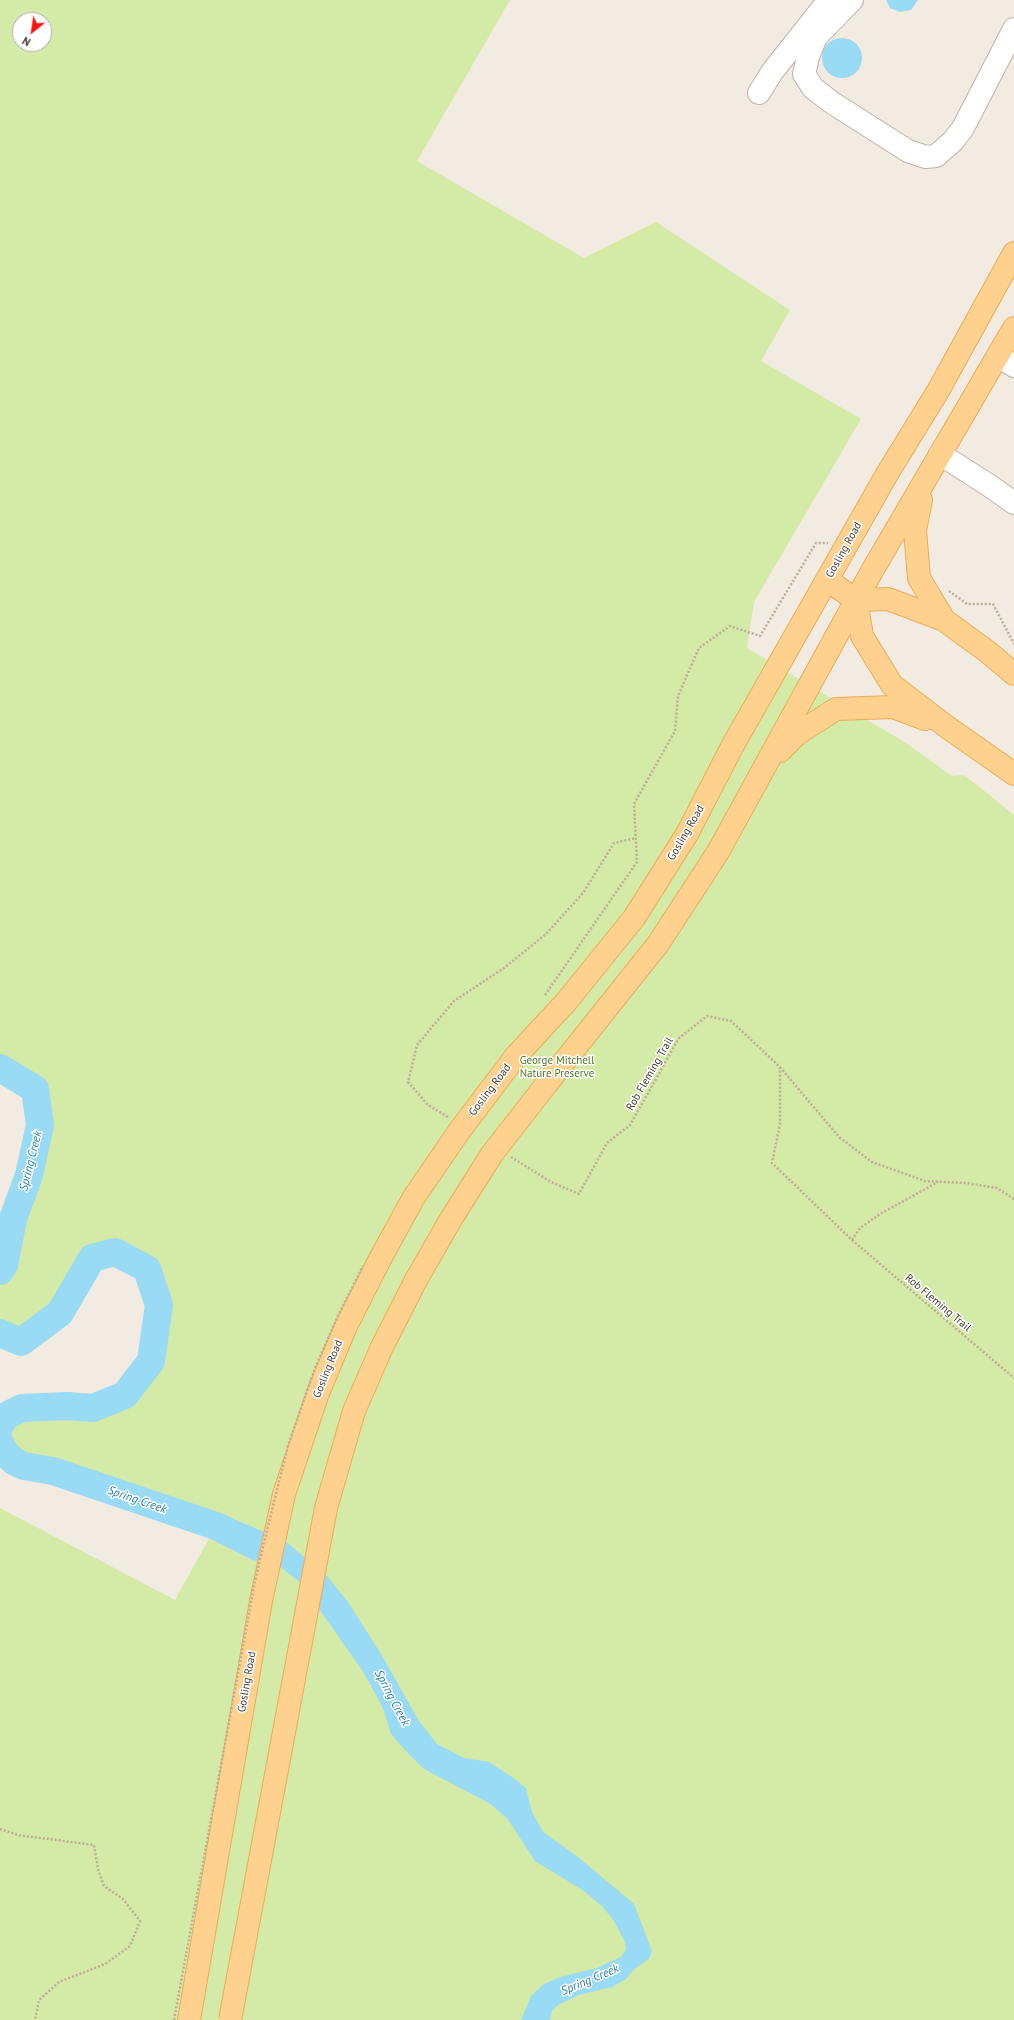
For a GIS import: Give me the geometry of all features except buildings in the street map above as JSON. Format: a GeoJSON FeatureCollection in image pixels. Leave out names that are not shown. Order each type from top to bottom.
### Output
{"type":"FeatureCollection","features":[{"type":"Feature","properties":{"kind":"main road","name":"Gosling Road"},"geometry":{"type":"LineString","coordinates":[[189,2020],[261,1602],[284,1494],[318,1393],[346,1326],[414,1197],[460,1130],[516,1056],[566,1002],[634,918],[687,834],[732,745],[887,474],[938,390],[1014,253]]}},
{"type":"Feature","properties":{"kind":"main road"},"geometry":{"type":"LineString","coordinates":[[230,2020],[326,1508],[354,1411],[382,1347],[416,1280],[451,1219],[492,1154],[658,944],[718,852],[856,600],[926,481],[940,454],[1006,361],[1014,328]]}},
{"type":"Feature","properties":{"kind":"main road"},"geometry":{"type":"LineString","coordinates":[[926,481],[915,530],[919,578],[944,620]]}},
{"type":"Feature","properties":{"kind":"main road"},"geometry":{"type":"LineString","coordinates":[[827,580],[856,600],[888,598],[944,620],[988,652],[1014,674]]}},
{"type":"Feature","properties":{"kind":"main road"},"geometry":{"type":"LineString","coordinates":[[856,600],[862,636],[892,685],[947,727],[1014,774]]}},
{"type":"Feature","properties":{"kind":"main road"},"geometry":{"type":"LineString","coordinates":[[765,766],[797,734],[836,709],[893,707],[947,727]]}},
{"type":"Feature","properties":{"kind":"lane"},"geometry":{"type":"LineString","coordinates":[[759,93],[772,72],[830,0]]}},
{"type":"Feature","properties":{"kind":"lane"},"geometry":{"type":"LineString","coordinates":[[852,0],[816,37],[808,57],[804,74],[813,88],[831,102],[908,151],[926,157],[936,156],[953,141],[963,128],[1014,29]]}},
{"type":"Feature","properties":{"kind":"lane"},"geometry":{"type":"LineString","coordinates":[[940,454],[1014,503]]}},
{"type":"Feature","properties":{"kind":"path"},"geometry":{"type":"LineString","coordinates":[[454,1121],[428,1105],[408,1082],[417,1045],[454,1001],[504,968],[546,934],[583,893],[614,843],[636,838]]}},
{"type":"Feature","properties":{"kind":"path","name":"Rob Fleming Trail"},"geometry":{"type":"LineString","coordinates":[[506,1154],[551,1182],[579,1194],[607,1143],[630,1125],[679,1038],[708,1016],[731,1021],[780,1067],[780,1124],[772,1163],[852,1240],[1014,1378]]}},
{"type":"Feature","properties":{"kind":"path"},"geometry":{"type":"LineString","coordinates":[[780,1067],[839,1137],[872,1162],[925,1181],[966,1182],[997,1188],[1014,1199]]}},
{"type":"Feature","properties":{"kind":"path"},"geometry":{"type":"LineString","coordinates":[[852,1240],[860,1228],[880,1214],[940,1181]]}},
{"type":"Feature","properties":{"kind":"path"},"geometry":{"type":"LineString","coordinates":[[174,2020],[254,1589],[288,1446],[315,1368],[364,1263]]}},
{"type":"Feature","properties":{"kind":"path"},"geometry":{"type":"LineString","coordinates":[[0,1829],[18,1835],[73,1844],[94,1845],[98,1869],[104,1886],[123,1900],[140,1921],[130,1946],[105,1964],[59,1982],[40,2000],[35,2020]]}},
{"type":"Feature","properties":{"kind":"green space","name":"George Mitchell Nature Preserve"},"geometry":{"type":"Polygon","coordinates":[[[0,0],[510,0],[417,161],[584,258],[656,222],[790,310],[761,361],[861,419],[754,602],[747,648],[906,743],[952,776],[961,775],[967,777],[1014,815],[1014,2020],[0,2020],[0,1508],[175,1600],[216,1526],[53,1471],[24,1466],[15,1462],[6,1454],[0,1443],[2,1421],[14,1410],[32,1406],[93,1408],[125,1395],[151,1361],[159,1305],[147,1269],[115,1252],[92,1258],[60,1313],[21,1342],[0,1333],[0,1271],[4,1265],[13,1219],[29,1175],[40,1125],[35,1089],[0,1068],[0,0]]]}},
{"type":"Feature","properties":{"kind":"water"},"geometry":{"type":"Polygon","coordinates":[[[886,0],[918,0],[911,10],[900,12],[890,8],[886,0]]]}},
{"type":"Feature","properties":{"kind":"water"},"geometry":{"type":"Polygon","coordinates":[[[846,38],[853,41],[859,47],[862,58],[861,66],[853,75],[846,78],[838,78],[831,75],[823,66],[822,54],[825,47],[834,39],[846,38]]]}},
{"type":"Feature","properties":{"kind":"water"},"geometry":{"type":"Polygon","coordinates":[[[222,1514],[285,1541],[326,1575],[348,1602],[381,1654],[419,1721],[437,1744],[464,1758],[489,1762],[526,1788],[532,1812],[543,1832],[578,1857],[634,1904],[652,1951],[649,1959],[634,1969],[626,1979],[612,1987],[579,1995],[558,2005],[552,2011],[550,2020],[521,2020],[531,1996],[544,1984],[560,1977],[597,1968],[621,1957],[626,1950],[625,1942],[614,1921],[602,1906],[584,1891],[535,1861],[507,1818],[489,1803],[424,1769],[406,1751],[391,1734],[383,1708],[364,1673],[301,1583],[279,1566],[226,1545],[222,1514]]]}},
{"type":"Feature","properties":{"kind":"waterway","name":"Spring Creek"},"geometry":{"type":"LineString","coordinates":[[0,1068],[35,1089],[40,1125],[29,1175],[13,1219],[4,1265],[0,1271]]}},
{"type":"Feature","properties":{"kind":"waterway","name":"Spring Creek"},"geometry":{"type":"LineString","coordinates":[[0,1333],[21,1342],[60,1313],[92,1258],[115,1252],[147,1269],[159,1305],[151,1361],[125,1395],[93,1408],[67,1406],[22,1408],[6,1416],[0,1425]]}},
{"type":"Feature","properties":{"kind":"waterway","name":"Spring Creek"},"geometry":{"type":"LineString","coordinates":[[0,1443],[6,1454],[15,1462],[24,1466],[53,1471],[216,1526],[258,1547]]}}]}
